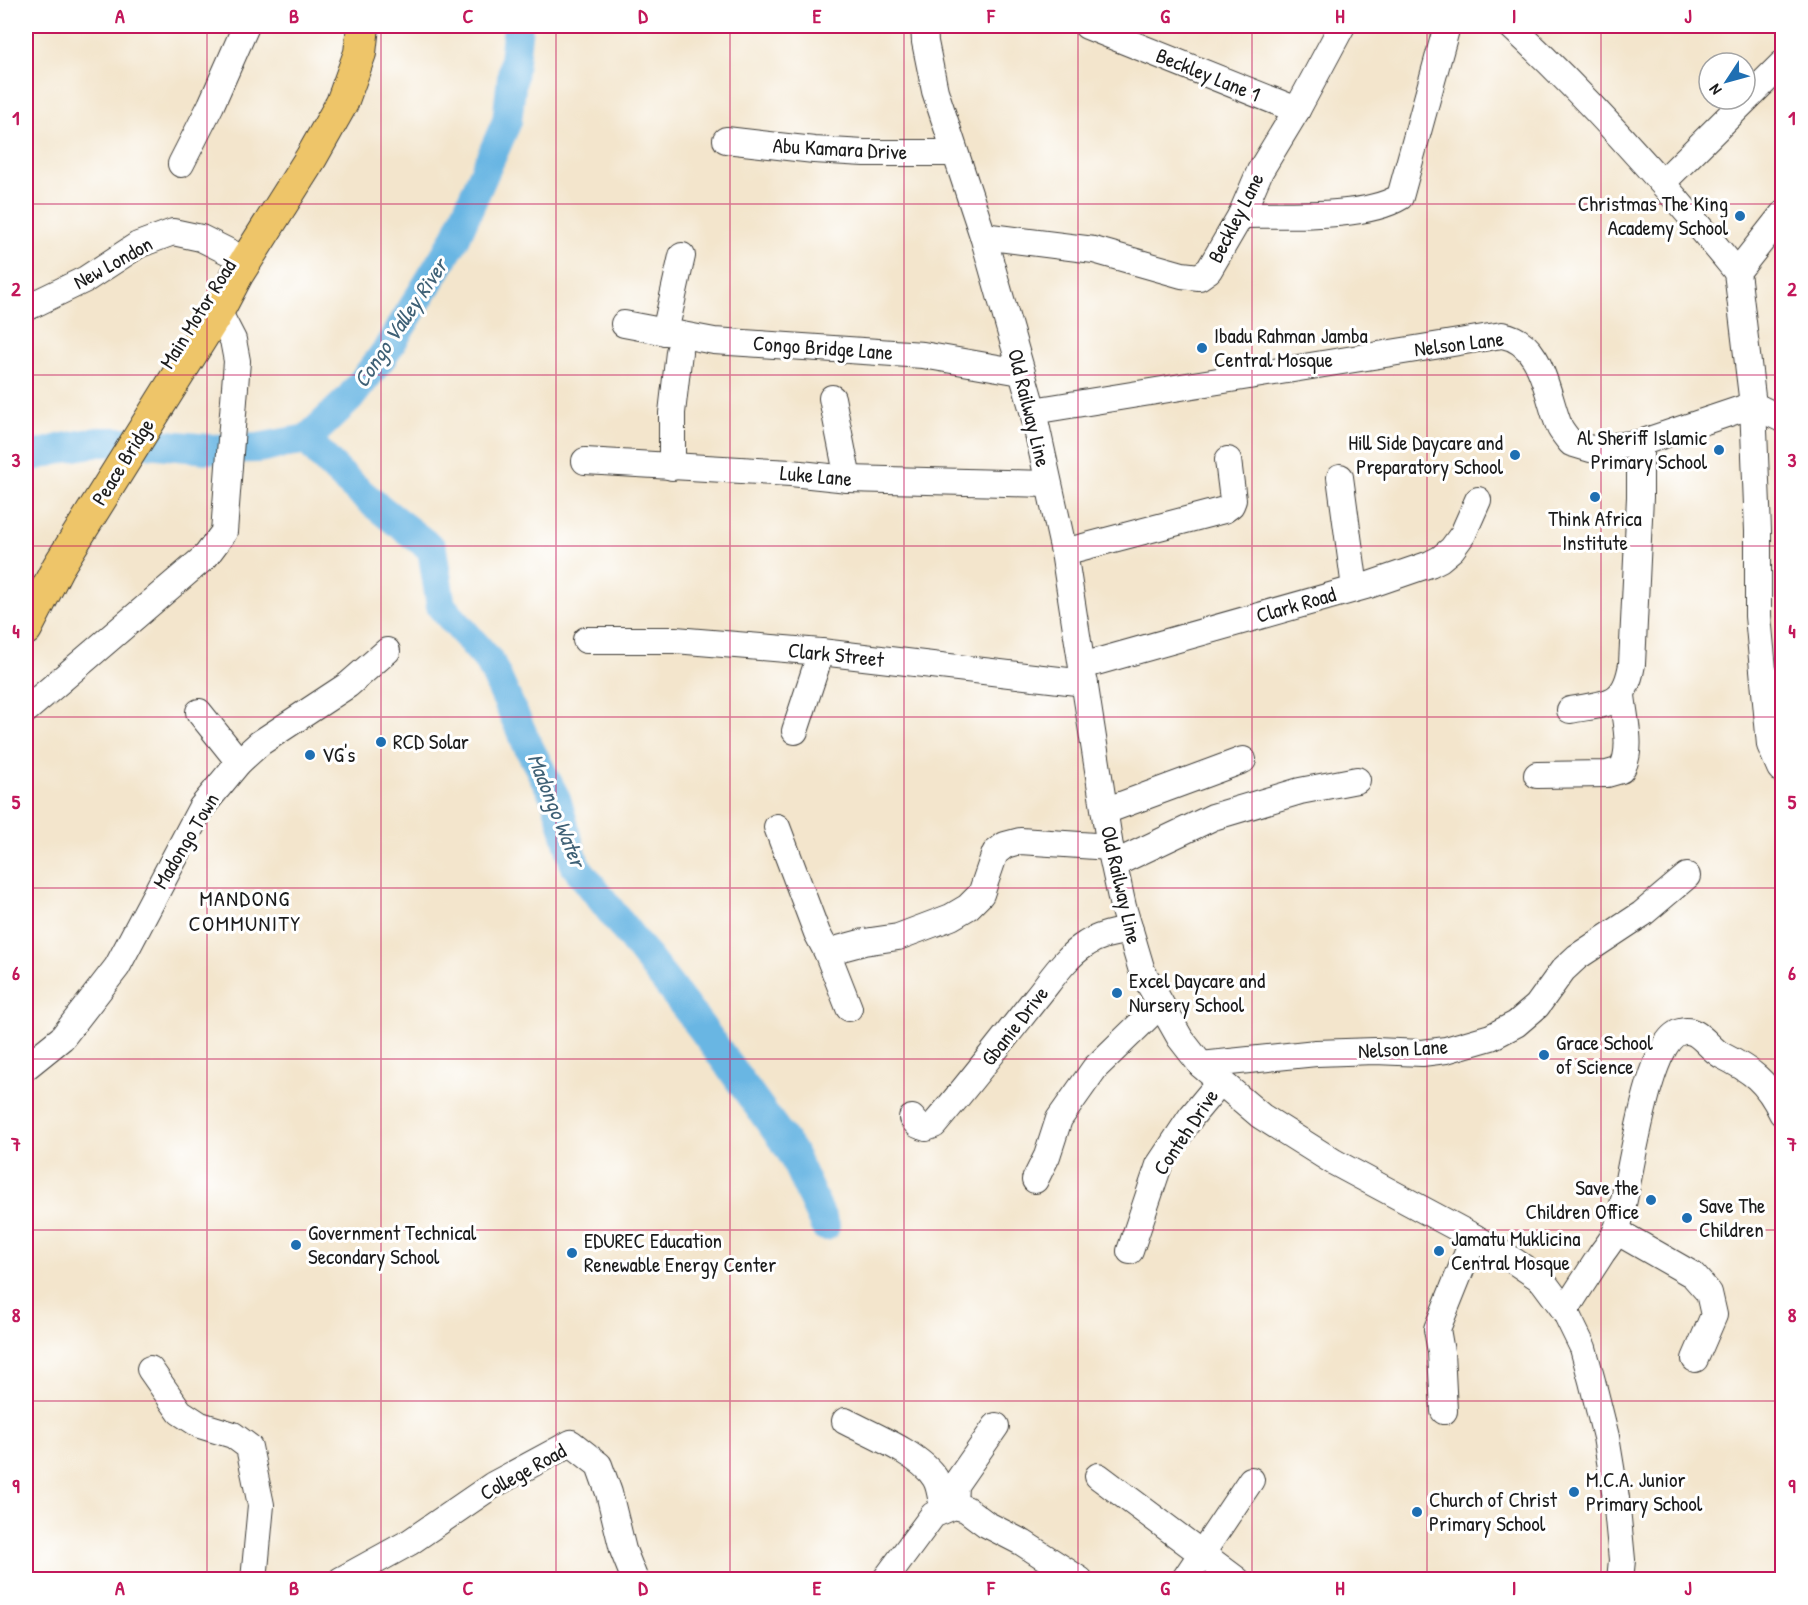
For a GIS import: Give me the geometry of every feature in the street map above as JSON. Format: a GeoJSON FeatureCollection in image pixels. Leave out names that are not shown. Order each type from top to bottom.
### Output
{"type":"FeatureCollection","features":[{"type":"Feature","properties":{"kind":"main road","name":"Main Motor Road"},"geometry":{"type":"LineString","coordinates":[[26,591],[50,562],[182,354],[235,255],[326,97],[343,50],[344,26]]}},
{"type":"Feature","properties":{"kind":"main road","name":"Main Motor Road"},"geometry":{"type":"LineString","coordinates":[[182,354],[218,311],[237,275],[311,158],[342,103],[360,53],[363,26]]}},
{"type":"Feature","properties":{"kind":"main road","name":"Main Motor Road"},"geometry":{"type":"LineString","coordinates":[[26,629],[50,562]]}},
{"type":"Feature","properties":{"kind":"street"},"geometry":{"type":"LineString","coordinates":[[181,164],[211,105],[246,26]]}},
{"type":"Feature","properties":{"kind":"street","name":"Old Railway Line"},"geometry":{"type":"LineString","coordinates":[[924,26],[935,92],[983,236],[1033,411],[1064,552],[1112,856],[1142,971],[1180,1038],[1210,1074],[1261,1116],[1334,1162],[1474,1236],[1542,1280],[1565,1311],[1582,1348],[1606,1437],[1616,1498],[1622,1560],[1620,1580]]}},
{"type":"Feature","properties":{"kind":"street","name":"Beckley Lane 1"},"geometry":{"type":"LineString","coordinates":[[1087,26],[1297,110]]}},
{"type":"Feature","properties":{"kind":"street","name":"Beckley Lane"},"geometry":{"type":"LineString","coordinates":[[983,236],[1094,250],[1172,272],[1199,277],[1209,270],[1241,215],[1260,171],[1297,110],[1342,26]]}},
{"type":"Feature","properties":{"kind":"street"},"geometry":{"type":"LineString","coordinates":[[1241,215],[1371,209],[1389,204],[1400,197],[1447,26]]}},
{"type":"Feature","properties":{"kind":"street"},"geometry":{"type":"LineString","coordinates":[[1524,31],[1664,183],[1737,272],[1753,405],[1758,531],[1758,616],[1770,745],[1781,769]]}},
{"type":"Feature","properties":{"kind":"street"},"geometry":{"type":"LineString","coordinates":[[1664,183],[1782,64]]}},
{"type":"Feature","properties":{"kind":"street","name":"Abu Kamara Drive"},"geometry":{"type":"LineString","coordinates":[[726,140],[814,150],[954,153]]}},
{"type":"Feature","properties":{"kind":"street"},"geometry":{"type":"LineString","coordinates":[[1737,272],[1782,215]]}},
{"type":"Feature","properties":{"kind":"street","name":"New London"},"geometry":{"type":"LineString","coordinates":[[26,308],[86,279],[138,245],[173,232],[201,238],[235,255]]}},
{"type":"Feature","properties":{"kind":"street"},"geometry":{"type":"LineString","coordinates":[[672,467],[672,342],[682,256]]}},
{"type":"Feature","properties":{"kind":"street"},"geometry":{"type":"LineString","coordinates":[[26,710],[206,556],[224,532],[231,465],[237,360],[233,340],[218,311]]}},
{"type":"Feature","properties":{"kind":"street","name":"Congo Bridge Lane"},"geometry":{"type":"LineString","coordinates":[[624,324],[672,342],[714,340],[923,355],[1021,372]]}},
{"type":"Feature","properties":{"kind":"street","name":"Nelson Lane"},"geometry":{"type":"LineString","coordinates":[[1033,411],[1502,335],[1524,344],[1535,357],[1561,429],[1571,443],[1591,449],[1640,443],[1753,405]]}},
{"type":"Feature","properties":{"kind":"street"},"geometry":{"type":"LineString","coordinates":[[832,398],[848,479]]}},
{"type":"Feature","properties":{"kind":"street"},"geometry":{"type":"LineString","coordinates":[[1753,405],[1782,419]]}},
{"type":"Feature","properties":{"kind":"street"},"geometry":{"type":"LineString","coordinates":[[1570,710],[1610,702],[1622,695],[1629,682],[1632,664],[1640,497],[1640,443]]}},
{"type":"Feature","properties":{"kind":"street"},"geometry":{"type":"LineString","coordinates":[[1064,552],[1224,510],[1231,505],[1233,500],[1228,460]]}},
{"type":"Feature","properties":{"kind":"street","name":"Luke Lane"},"geometry":{"type":"LineString","coordinates":[[585,461],[791,473],[848,479],[1048,484]]}},
{"type":"Feature","properties":{"kind":"street"},"geometry":{"type":"LineString","coordinates":[[1340,477],[1355,588]]}},
{"type":"Feature","properties":{"kind":"street","name":"Clark Road"},"geometry":{"type":"LineString","coordinates":[[1083,675],[1430,564],[1452,549],[1463,534],[1478,500]]}},
{"type":"Feature","properties":{"kind":"street","name":"Clark Street"},"geometry":{"type":"LineString","coordinates":[[586,640],[675,640],[1083,675]]}},
{"type":"Feature","properties":{"kind":"street","name":"Madongo Town"},"geometry":{"type":"LineString","coordinates":[[26,1066],[62,1038],[117,967],[201,807],[239,762],[260,743],[348,685],[387,651]]}},
{"type":"Feature","properties":{"kind":"street"},"geometry":{"type":"LineString","coordinates":[[795,731],[821,652]]}},
{"type":"Feature","properties":{"kind":"street"},"geometry":{"type":"LineString","coordinates":[[1537,775],[1607,774],[1621,770],[1627,761],[1628,749],[1622,695]]}},
{"type":"Feature","properties":{"kind":"street"},"geometry":{"type":"LineString","coordinates":[[199,712],[239,762]]}},
{"type":"Feature","properties":{"kind":"street"},"geometry":{"type":"LineString","coordinates":[[1105,811],[1243,760]]}},
{"type":"Feature","properties":{"kind":"street"},"geometry":{"type":"LineString","coordinates":[[827,952],[864,942],[898,937],[951,917],[968,908],[981,894],[995,853],[1005,845],[1020,841],[1112,856],[1213,817],[1300,790],[1357,780]]}},
{"type":"Feature","properties":{"kind":"street"},"geometry":{"type":"LineString","coordinates":[[777,827],[813,917],[817,933],[849,1008]]}},
{"type":"Feature","properties":{"kind":"street","name":"Nelson Lane"},"geometry":{"type":"LineString","coordinates":[[1210,1074],[1316,1053],[1376,1051],[1422,1053],[1446,1050],[1491,1038],[1516,1024],[1537,1006],[1563,970],[1577,957],[1642,914],[1687,876]]}},
{"type":"Feature","properties":{"kind":"street","name":"Gbanie Drive"},"geometry":{"type":"LineString","coordinates":[[912,1118],[918,1125],[926,1128],[934,1125],[1068,960],[1087,943],[1101,936],[1130,930]]}},
{"type":"Feature","properties":{"kind":"street"},"geometry":{"type":"LineString","coordinates":[[1035,1180],[1047,1156],[1059,1119],[1095,1068],[1160,1005]]}},
{"type":"Feature","properties":{"kind":"street"},"geometry":{"type":"LineString","coordinates":[[1565,1311],[1616,1231],[1646,1094],[1658,1059],[1671,1036],[1679,1032],[1696,1032],[1718,1053],[1755,1073],[1782,1113]]}},
{"type":"Feature","properties":{"kind":"street","name":"Conteh Drive"},"geometry":{"type":"LineString","coordinates":[[1130,1251],[1159,1165],[1191,1118],[1210,1074]]}},
{"type":"Feature","properties":{"kind":"street"},"geometry":{"type":"LineString","coordinates":[[1616,1231],[1693,1275],[1709,1293],[1714,1315],[1695,1359]]}},
{"type":"Feature","properties":{"kind":"street"},"geometry":{"type":"LineString","coordinates":[[1444,1411],[1441,1352],[1437,1329],[1474,1236]]}},
{"type":"Feature","properties":{"kind":"street"},"geometry":{"type":"LineString","coordinates":[[150,1369],[180,1412],[200,1425],[233,1435],[249,1447],[261,1505],[254,1580]]}},
{"type":"Feature","properties":{"kind":"street"},"geometry":{"type":"LineString","coordinates":[[844,1421],[898,1448],[926,1468],[936,1479],[949,1507]]}},
{"type":"Feature","properties":{"kind":"street"},"geometry":{"type":"LineString","coordinates":[[949,1507],[955,1485],[996,1426]]}},
{"type":"Feature","properties":{"kind":"street","name":"College Road"},"geometry":{"type":"LineString","coordinates":[[341,1580],[410,1542],[493,1485],[572,1443],[599,1465],[609,1493],[623,1550],[635,1580]]}},
{"type":"Feature","properties":{"kind":"street"},"geometry":{"type":"LineString","coordinates":[[1098,1476],[1237,1580]]}},
{"type":"Feature","properties":{"kind":"street"},"geometry":{"type":"LineString","coordinates":[[1184,1580],[1251,1480]]}},
{"type":"Feature","properties":{"kind":"street"},"geometry":{"type":"LineString","coordinates":[[885,1580],[933,1515],[949,1507],[966,1509],[986,1524],[1080,1580]]}},
{"type":"Feature","properties":{"kind":"waterway","name":"Congo Valley River"},"geometry":{"type":"LineString","coordinates":[[26,458],[98,442],[137,442],[208,449],[258,448],[307,439],[349,399],[385,353],[455,239],[507,121],[518,26]]}},
{"type":"Feature","properties":{"kind":"waterway","name":"Madongo Water"},"geometry":{"type":"LineString","coordinates":[[307,439],[350,484],[432,549],[441,606],[490,662],[528,746],[556,799],[575,865],[701,1027],[791,1151],[825,1226]]}},
{"type":"Feature","properties":{"kind":"place","name":"Christmas The King Academy School"},"geometry":{"type":"Point","coordinates":[1740,216]}},
{"type":"Feature","properties":{"kind":"place","name":"Ibadu Rahman Jamba Central Mosque"},"geometry":{"type":"Point","coordinates":[1202,348]}},
{"type":"Feature","properties":{"kind":"place","name":"Al Sheriff Islamic Primary School"},"geometry":{"type":"Point","coordinates":[1719,450]}},
{"type":"Feature","properties":{"kind":"place","name":"Hill Side Daycare and Preparatory School"},"geometry":{"type":"Point","coordinates":[1515,455]}},
{"type":"Feature","properties":{"kind":"place","name":"Think Africa Institute"},"geometry":{"type":"Point","coordinates":[1595,497]}},
{"type":"Feature","properties":{"kind":"place","name":"RCD Solar"},"geometry":{"type":"Point","coordinates":[381,742]}},
{"type":"Feature","properties":{"kind":"place","name":"VG's"},"geometry":{"type":"Point","coordinates":[310,755]}},
{"type":"Feature","properties":{"kind":"place","name":"Excel Daycare and Nursery School"},"geometry":{"type":"Point","coordinates":[1117,993]}},
{"type":"Feature","properties":{"kind":"place","name":"Grace School of Science"},"geometry":{"type":"Point","coordinates":[1544,1055]}},
{"type":"Feature","properties":{"kind":"place","name":"Save the Children Office"},"geometry":{"type":"Point","coordinates":[1651,1200]}},
{"type":"Feature","properties":{"kind":"place","name":"Save The Children"},"geometry":{"type":"Point","coordinates":[1687,1218]}},
{"type":"Feature","properties":{"kind":"place","name":"Government Technical Secondary School"},"geometry":{"type":"Point","coordinates":[296,1245]}},
{"type":"Feature","properties":{"kind":"place","name":"Jamatu Muklicina Central Mosque"},"geometry":{"type":"Point","coordinates":[1439,1251]}},
{"type":"Feature","properties":{"kind":"place","name":"EDUREC Education Renewable Energy Center"},"geometry":{"type":"Point","coordinates":[572,1253]}},
{"type":"Feature","properties":{"kind":"place","name":"M.C.A. Junior Primary School"},"geometry":{"type":"Point","coordinates":[1574,1492]}},
{"type":"Feature","properties":{"kind":"place","name":"Church of Christ Primary School"},"geometry":{"type":"Point","coordinates":[1417,1512]}},
{"type":"Feature","properties":{"kind":"district","name":"MANDONG COMMUNITY"},"geometry":{"type":"Point","coordinates":[245,910]}}]}
